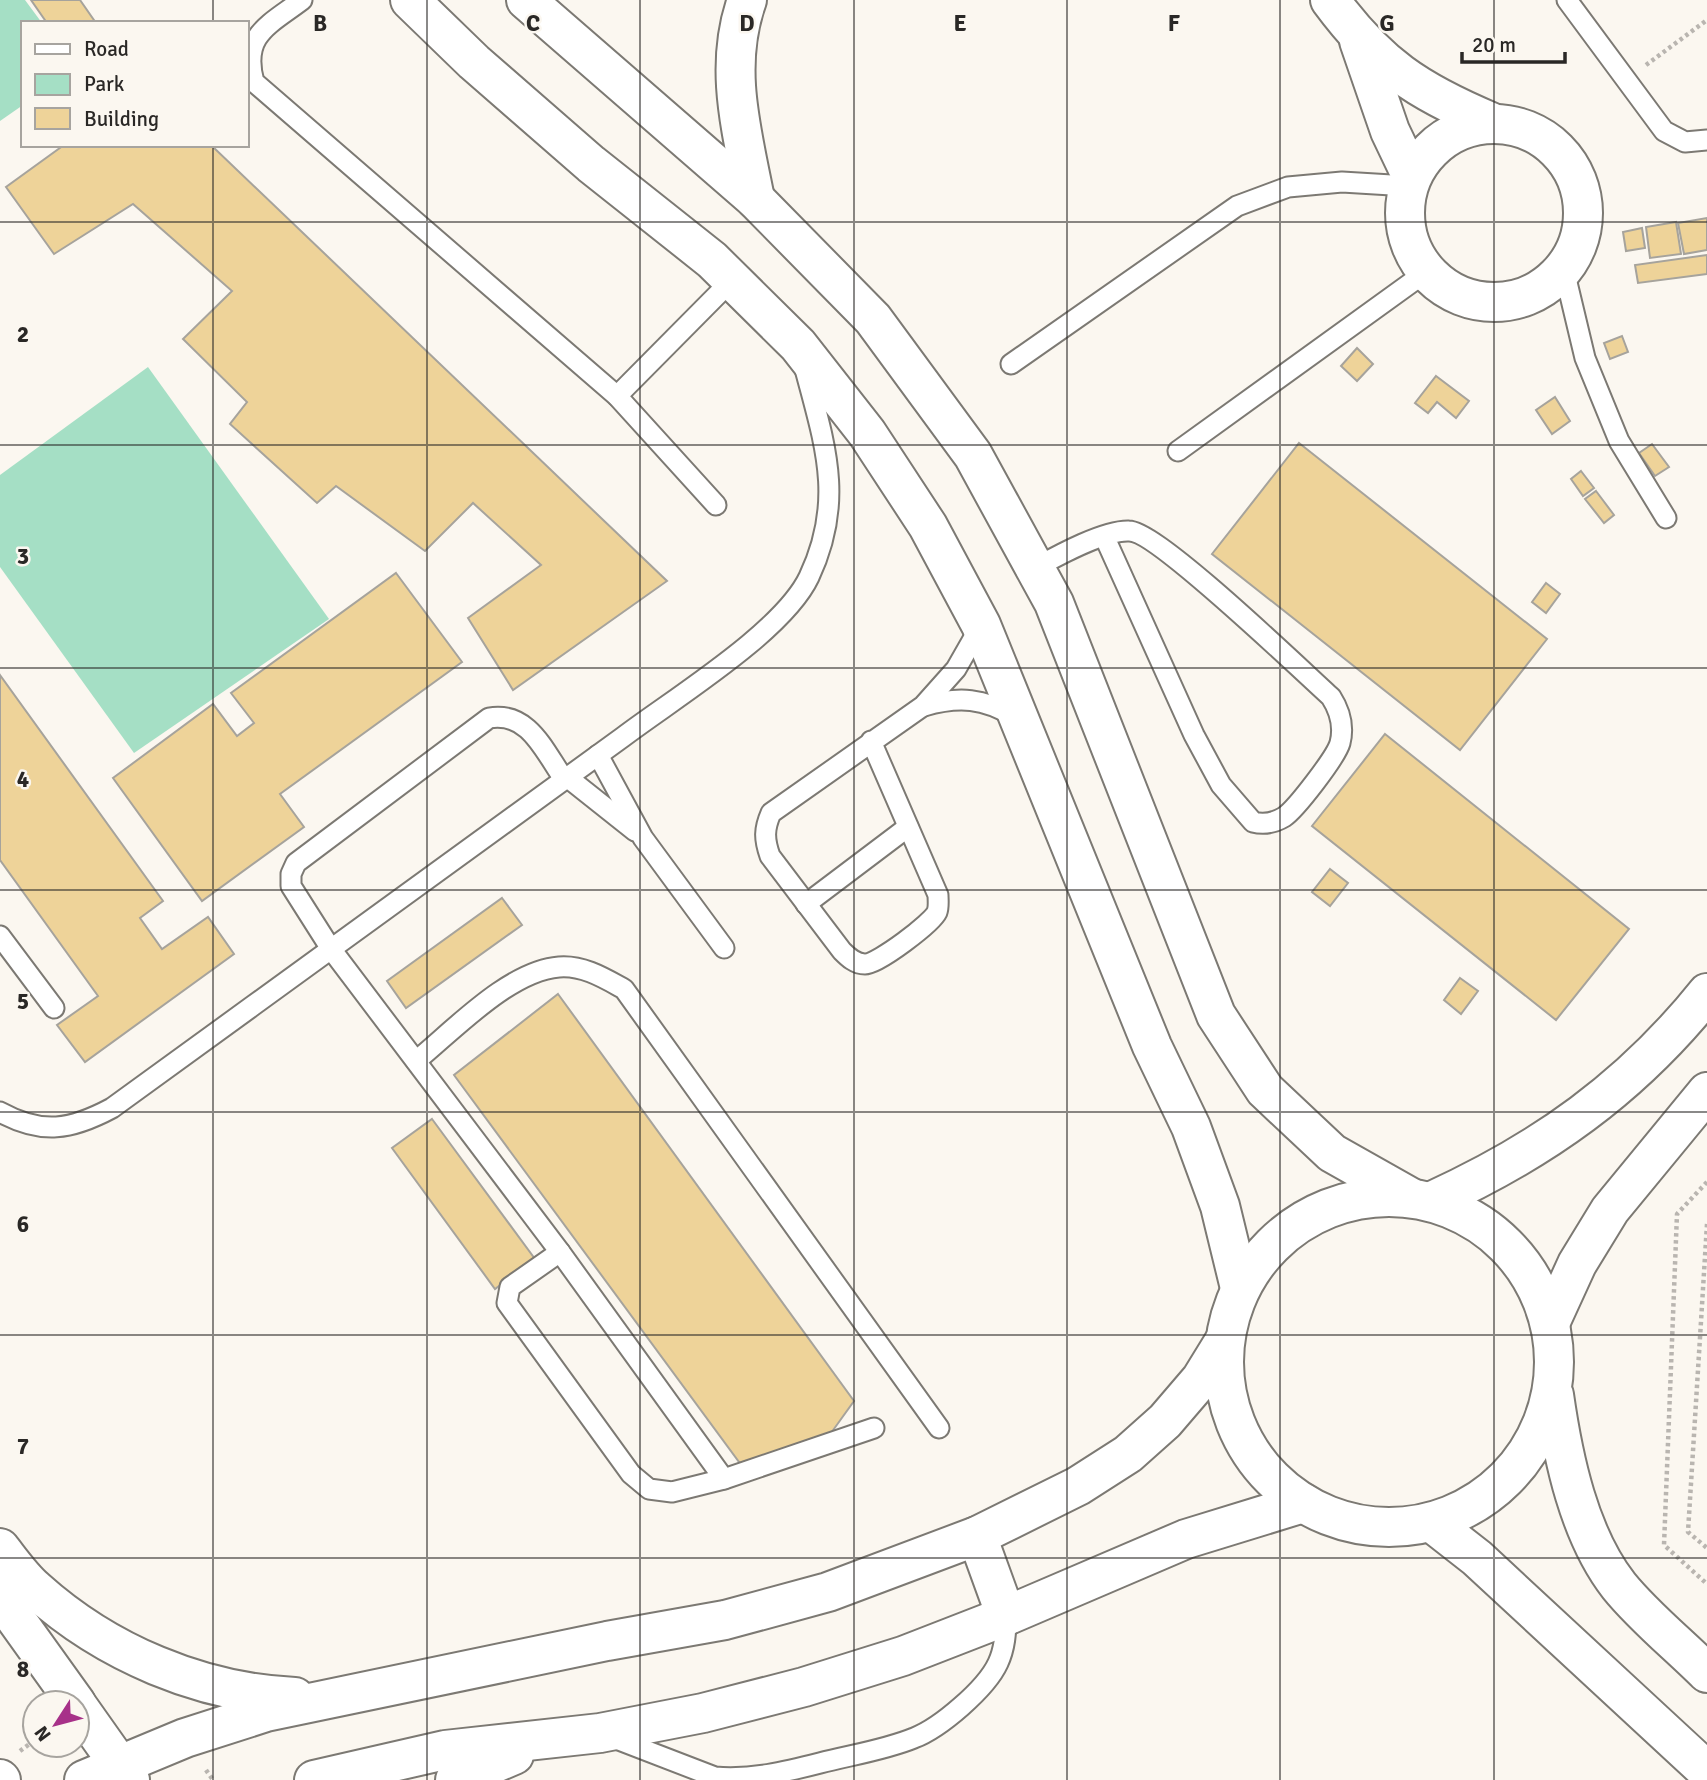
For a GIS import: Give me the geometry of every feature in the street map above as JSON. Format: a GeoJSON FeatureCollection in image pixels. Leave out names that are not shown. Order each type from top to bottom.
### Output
{"type":"FeatureCollection","features":[{"type":"Feature","properties":{"kind":"street"},"geometry":{"type":"LineString","coordinates":[[410,0],[474,62],[581,155],[712,260],[798,345],[875,444],[929,526],[981,625],[1152,1046],[1191,1127],[1220,1206],[1240,1288]]}},
{"type":"Feature","properties":{"kind":"street"},"geometry":{"type":"LineString","coordinates":[[526,0],[755,199],[873,319],[973,455],[1054,603],[1110,739],[1216,1015],[1265,1090],[1332,1153],[1421,1199],[1485,1227],[1525,1269],[1550,1322],[1555,1354],[1553,1386],[1563,1457],[1585,1525],[1619,1585],[1707,1672]]}},
{"type":"Feature","properties":{"kind":"street"},"geometry":{"type":"LineString","coordinates":[[747,0],[736,44],[734,88],[755,199]]}},
{"type":"Feature","properties":{"kind":"street"},"geometry":{"type":"LineString","coordinates":[[1329,0],[1358,38],[1397,74],[1442,102],[1491,122],[1531,130],[1564,155],[1582,192],[1582,233],[1564,270],[1540,290],[1511,301],[1480,302],[1451,292],[1426,272],[1410,246],[1404,216],[1409,181],[1431,148],[1458,129],[1491,122]]}},
{"type":"Feature","properties":{"kind":"street"},"geometry":{"type":"LineString","coordinates":[[1358,38],[1409,181]]}},
{"type":"Feature","properties":{"kind":"street"},"geometry":{"type":"LineString","coordinates":[[1553,1386],[1539,1432],[1512,1472],[1475,1503],[1431,1522],[1387,1527],[1343,1521],[1303,1503],[1265,1469],[1249,1449],[1233,1415],[1224,1378],[1225,1340],[1240,1288],[1269,1246],[1310,1215],[1359,1198],[1421,1199],[1490,1174],[1534,1149],[1597,1104],[1670,1036],[1707,993]]}},
{"type":"Feature","properties":{"kind":"street"},"geometry":{"type":"LineString","coordinates":[[1550,1322],[1577,1264],[1610,1210],[1707,1093]]}},
{"type":"Feature","properties":{"kind":"street"},"geometry":{"type":"LineString","coordinates":[[84,1780],[124,1772],[266,1712],[607,1641],[725,1620],[828,1592],[977,1536],[1078,1486],[1128,1454],[1165,1421],[1201,1379],[1225,1340]]}},
{"type":"Feature","properties":{"kind":"street"},"geometry":{"type":"LineString","coordinates":[[314,1780],[446,1750],[600,1733],[703,1713],[804,1687],[903,1656],[1006,1616],[1186,1539],[1303,1503]]}},
{"type":"Feature","properties":{"kind":"street"},"geometry":{"type":"LineString","coordinates":[[1431,1522],[1477,1558],[1707,1771]]}},
{"type":"Feature","properties":{"kind":"street"},"geometry":{"type":"LineString","coordinates":[[977,1536],[1006,1616]]}},
{"type":"Feature","properties":{"kind":"street"},"geometry":{"type":"LineString","coordinates":[[0,1548],[34,1588],[86,1628],[139,1658],[200,1682],[261,1695],[332,1699]]}},
{"type":"Feature","properties":{"kind":"street"},"geometry":{"type":"LineString","coordinates":[[0,1597],[65,1689]]}},
{"type":"Feature","properties":{"kind":"street"},"geometry":{"type":"LineString","coordinates":[[91,1725],[124,1772]]}},
{"type":"Feature","properties":{"kind":"street"},"geometry":{"type":"LineString","coordinates":[[455,1780],[550,1740]]}},
{"type":"Feature","properties":{"kind":"lane"},"geometry":{"type":"LineString","coordinates":[[302,0],[254,40],[248,61],[254,82],[617,396],[716,505]]}},
{"type":"Feature","properties":{"kind":"lane"},"geometry":{"type":"LineString","coordinates":[[1567,0],[1664,131],[1685,142],[1707,140]]}},
{"type":"Feature","properties":{"kind":"lane"},"geometry":{"type":"LineString","coordinates":[[1011,364],[1237,206],[1288,187],[1342,182],[1409,181]]}},
{"type":"Feature","properties":{"kind":"lane"},"geometry":{"type":"LineString","coordinates":[[1564,270],[1585,358],[1609,417],[1619,441],[1666,518]]}},
{"type":"Feature","properties":{"kind":"lane"},"geometry":{"type":"LineString","coordinates":[[1178,451],[1426,272]]}},
{"type":"Feature","properties":{"kind":"lane"},"geometry":{"type":"LineString","coordinates":[[617,396],[732,280]]}},
{"type":"Feature","properties":{"kind":"lane"},"geometry":{"type":"LineString","coordinates":[[0,1112],[19,1123],[51,1128],[83,1123],[112,1108],[598,755],[779,618],[808,579],[825,535],[831,486],[824,439],[798,345]]}},
{"type":"Feature","properties":{"kind":"lane"},"geometry":{"type":"LineString","coordinates":[[1034,568],[1083,543],[1105,538],[1118,531],[1133,530],[1171,555],[1331,697],[1340,710],[1340,743],[1334,755],[1287,816],[1271,823],[1254,822],[1221,785],[1194,735],[1105,538]]}},
{"type":"Feature","properties":{"kind":"lane"},"geometry":{"type":"LineString","coordinates":[[871,741],[938,895],[937,911],[883,958],[866,965],[852,961],[769,856],[765,842],[768,820],[771,813],[871,741],[923,706],[956,669],[981,625]]}},
{"type":"Feature","properties":{"kind":"lane"},"geometry":{"type":"LineString","coordinates":[[923,706],[948,699],[973,699],[997,706],[1018,719]]}},
{"type":"Feature","properties":{"kind":"lane"},"geometry":{"type":"LineString","coordinates":[[643,838],[566,778],[519,720],[504,716],[489,718],[296,863],[291,874],[291,886],[331,949],[560,1252],[724,1479]]}},
{"type":"Feature","properties":{"kind":"lane"},"geometry":{"type":"LineString","coordinates":[[598,755],[643,838],[724,948]]}},
{"type":"Feature","properties":{"kind":"lane"},"geometry":{"type":"LineString","coordinates":[[806,904],[908,827]]}},
{"type":"Feature","properties":{"kind":"lane"},"geometry":{"type":"LineString","coordinates":[[1,939],[54,1008]]}},
{"type":"Feature","properties":{"kind":"lane"},"geometry":{"type":"LineString","coordinates":[[416,1061],[526,975],[560,967],[594,972],[624,989],[939,1428]]}},
{"type":"Feature","properties":{"kind":"lane"},"geometry":{"type":"LineString","coordinates":[[560,1252],[510,1287],[508,1303],[631,1474],[649,1489],[672,1492],[724,1479],[874,1428]]}},
{"type":"Feature","properties":{"kind":"lane"},"geometry":{"type":"LineString","coordinates":[[600,1733],[715,1777],[732,1780],[766,1776],[896,1744],[933,1729],[981,1686],[997,1665],[1001,1654],[1005,1642],[1006,1616]]}},
{"type":"Feature","properties":{"kind":"path"},"geometry":{"type":"LineString","coordinates":[[1625,80],[1707,20]]}},
{"type":"Feature","properties":{"kind":"path"},"geometry":{"type":"LineString","coordinates":[[1707,1182],[1677,1214],[1664,1545],[1707,1584]]}},
{"type":"Feature","properties":{"kind":"path"},"geometry":{"type":"LineString","coordinates":[[1707,1224],[1688,1532],[1707,1548]]}},
{"type":"Feature","properties":{"kind":"green space"},"geometry":{"type":"Polygon","coordinates":[[[0,0],[25,0],[41,21],[21,21],[21,106],[0,121],[0,0]]]}},
{"type":"Feature","properties":{"kind":"green space"},"geometry":{"type":"Polygon","coordinates":[[[148,367],[329,619],[134,753],[0,567],[0,475],[148,367]]]}},
{"type":"Feature","properties":{"kind":"building"},"geometry":{"type":"Polygon","coordinates":[[[31,0],[80,0],[95,21],[46,21],[31,0]]]}},
{"type":"Feature","properties":{"kind":"building"},"geometry":{"type":"Polygon","coordinates":[[[61,147],[213,147],[667,581],[513,690],[468,618],[541,565],[473,503],[425,551],[336,486],[317,503],[230,424],[247,402],[183,339],[232,291],[133,204],[54,254],[6,187],[61,147]]]}},
{"type":"Feature","properties":{"kind":"building"},"geometry":{"type":"Polygon","coordinates":[[[1707,218],[1707,250],[1684,254],[1678,223],[1707,218]]]}},
{"type":"Feature","properties":{"kind":"building"},"geometry":{"type":"Polygon","coordinates":[[[1676,222],[1681,254],[1650,258],[1646,227],[1676,222]]]}},
{"type":"Feature","properties":{"kind":"building"},"geometry":{"type":"Polygon","coordinates":[[[1642,228],[1645,248],[1626,251],[1623,232],[1642,228]]]}},
{"type":"Feature","properties":{"kind":"building"},"geometry":{"type":"Polygon","coordinates":[[[1707,255],[1707,274],[1638,283],[1635,265],[1707,255]]]}},
{"type":"Feature","properties":{"kind":"building"},"geometry":{"type":"Polygon","coordinates":[[[1622,336],[1628,352],[1610,359],[1604,343],[1622,336]]]}},
{"type":"Feature","properties":{"kind":"building"},"geometry":{"type":"Polygon","coordinates":[[[1357,348],[1373,364],[1357,381],[1341,366],[1357,348]]]}},
{"type":"Feature","properties":{"kind":"building"},"geometry":{"type":"Polygon","coordinates":[[[1436,376],[1469,401],[1456,418],[1437,402],[1428,413],[1415,403],[1436,376]]]}},
{"type":"Feature","properties":{"kind":"building"},"geometry":{"type":"Polygon","coordinates":[[[1555,397],[1570,421],[1552,434],[1536,410],[1555,397]]]}},
{"type":"Feature","properties":{"kind":"building"},"geometry":{"type":"Polygon","coordinates":[[[1299,443],[1547,639],[1460,750],[1212,554],[1299,443]]]}},
{"type":"Feature","properties":{"kind":"building"},"geometry":{"type":"Polygon","coordinates":[[[1652,444],[1669,467],[1655,476],[1639,453],[1652,444]]]}},
{"type":"Feature","properties":{"kind":"building"},"geometry":{"type":"Polygon","coordinates":[[[1581,471],[1594,488],[1583,496],[1571,479],[1581,471]]]}},
{"type":"Feature","properties":{"kind":"building"},"geometry":{"type":"Polygon","coordinates":[[[1596,491],[1614,515],[1604,523],[1585,499],[1596,491]]]}},
{"type":"Feature","properties":{"kind":"building"},"geometry":{"type":"Polygon","coordinates":[[[396,573],[462,662],[280,794],[304,827],[202,901],[113,778],[213,704],[237,736],[254,723],[231,693],[396,573]]]}},
{"type":"Feature","properties":{"kind":"building"},"geometry":{"type":"Polygon","coordinates":[[[1546,583],[1560,594],[1546,613],[1532,602],[1546,583]]]}},
{"type":"Feature","properties":{"kind":"building"},"geometry":{"type":"Polygon","coordinates":[[[0,675],[163,901],[140,918],[162,949],[208,917],[234,954],[85,1062],[57,1025],[98,996],[0,860],[0,675]]]}},
{"type":"Feature","properties":{"kind":"building"},"geometry":{"type":"Polygon","coordinates":[[[1385,734],[1629,929],[1556,1020],[1312,826],[1385,734]]]}},
{"type":"Feature","properties":{"kind":"building"},"geometry":{"type":"Polygon","coordinates":[[[1330,869],[1348,883],[1330,906],[1312,892],[1330,869]]]}},
{"type":"Feature","properties":{"kind":"building"},"geometry":{"type":"Polygon","coordinates":[[[502,898],[522,925],[406,1008],[387,981],[502,898]]]}},
{"type":"Feature","properties":{"kind":"building"},"geometry":{"type":"Polygon","coordinates":[[[1460,978],[1478,991],[1461,1014],[1444,1000],[1460,978]]]}},
{"type":"Feature","properties":{"kind":"building"},"geometry":{"type":"Polygon","coordinates":[[[558,994],[854,1401],[826,1440],[742,1466],[454,1075],[558,994]]]}},
{"type":"Feature","properties":{"kind":"building"},"geometry":{"type":"Polygon","coordinates":[[[432,1119],[535,1259],[495,1289],[392,1148],[432,1119]]]}}]}
